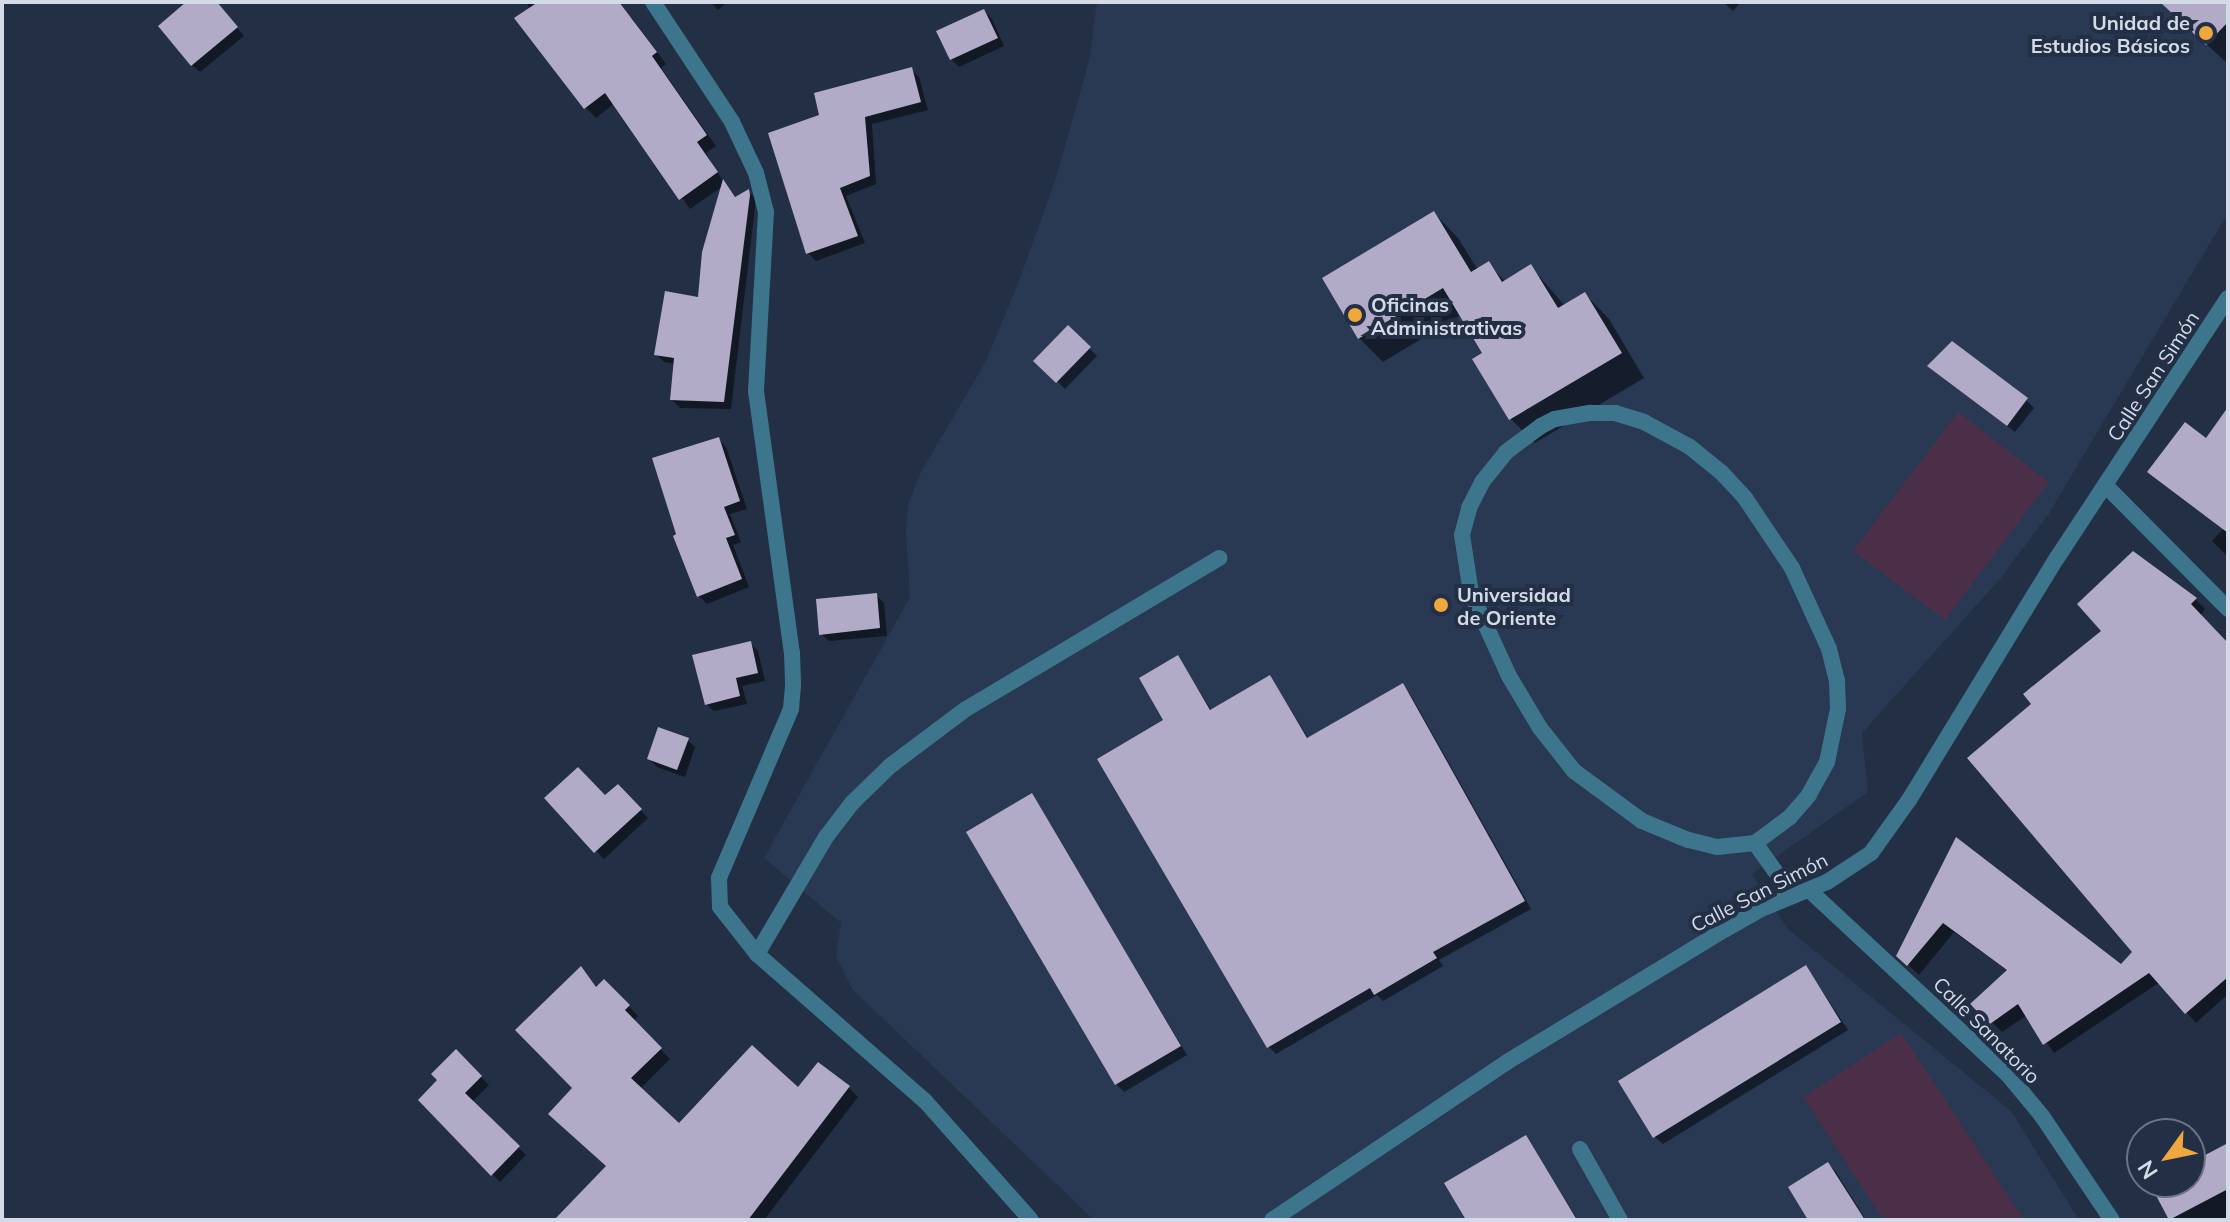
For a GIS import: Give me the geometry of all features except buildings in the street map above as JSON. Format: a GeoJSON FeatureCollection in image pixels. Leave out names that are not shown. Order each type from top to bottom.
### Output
{"type":"FeatureCollection","features":[{"type":"Feature","properties":{"kind":"street"},"geometry":{"type":"LineString","coordinates":[[653,2],[732,122],[756,173],[766,212],[756,391],[792,653],[793,686],[791,709],[719,878],[723,915],[757,954],[925,1101],[1031,1220]]}},
{"type":"Feature","properties":{"kind":"street","name":"Calle San Simón"},"geometry":{"type":"LineString","coordinates":[[1272,1220],[1507,1062],[1726,929],[1827,882],[1871,853],[1892,827],[2105,485],[2228,298]]}},
{"type":"Feature","properties":{"kind":"street"},"geometry":{"type":"LineString","coordinates":[[1590,413],[1615,413],[1644,422],[1690,447],[1745,498],[1792,568],[1816,616],[1837,680],[1838,709],[1827,762],[1809,795],[1790,817],[1755,843],[1717,847],[1688,840],[1642,821],[1606,798],[1574,771],[1540,728],[1487,632],[1471,593],[1464,561],[1462,535],[1469,508],[1482,482],[1506,452],[1555,419],[1590,413]]}},
{"type":"Feature","properties":{"kind":"street"},"geometry":{"type":"LineString","coordinates":[[2105,485],[2228,609]]}},
{"type":"Feature","properties":{"kind":"street"},"geometry":{"type":"LineString","coordinates":[[757,954],[826,837],[852,803],[890,766],[966,709],[1219,558]]}},
{"type":"Feature","properties":{"kind":"street","name":"Calle Sanatorio"},"geometry":{"type":"LineString","coordinates":[[1755,843],[1801,893],[2008,1075],[2042,1116],[2112,1220]]}},
{"type":"Feature","properties":{"kind":"street"},"geometry":{"type":"LineString","coordinates":[[1580,1149],[1620,1220]]}},
{"type":"Feature","properties":{"kind":"shaded area","name":"Universidad de Oriente"},"geometry":{"type":"Polygon","coordinates":[[[1097,2],[2228,2],[2228,213],[2048,515],[1999,580],[1862,733],[1868,792],[1752,874],[1788,929],[2011,1111],[2079,1220],[1094,1220],[852,989],[836,956],[841,923],[764,858],[910,597],[906,533],[908,504],[921,472],[986,361],[1019,281],[1056,178],[1089,61],[1097,2]]]}},
{"type":"Feature","properties":{"kind":"shaded area"},"geometry":{"type":"Polygon","coordinates":[[[1958,412],[2049,482],[1945,620],[1853,551],[1958,412]]]}},
{"type":"Feature","properties":{"kind":"shaded area"},"geometry":{"type":"Polygon","coordinates":[[[1901,1033],[2024,1220],[1884,1220],[1803,1097],[1901,1033]]]}},
{"type":"Feature","properties":{"kind":"place","name":"Unidad de Estudios Básicos"},"geometry":{"type":"Point","coordinates":[2206,33]}},
{"type":"Feature","properties":{"kind":"place","name":"Oficinas Administrativas"},"geometry":{"type":"Point","coordinates":[1355,315]}},
{"type":"Feature","properties":{"kind":"place","name":"Universidad de Oriente"},"geometry":{"type":"Point","coordinates":[1441,605]}}]}
